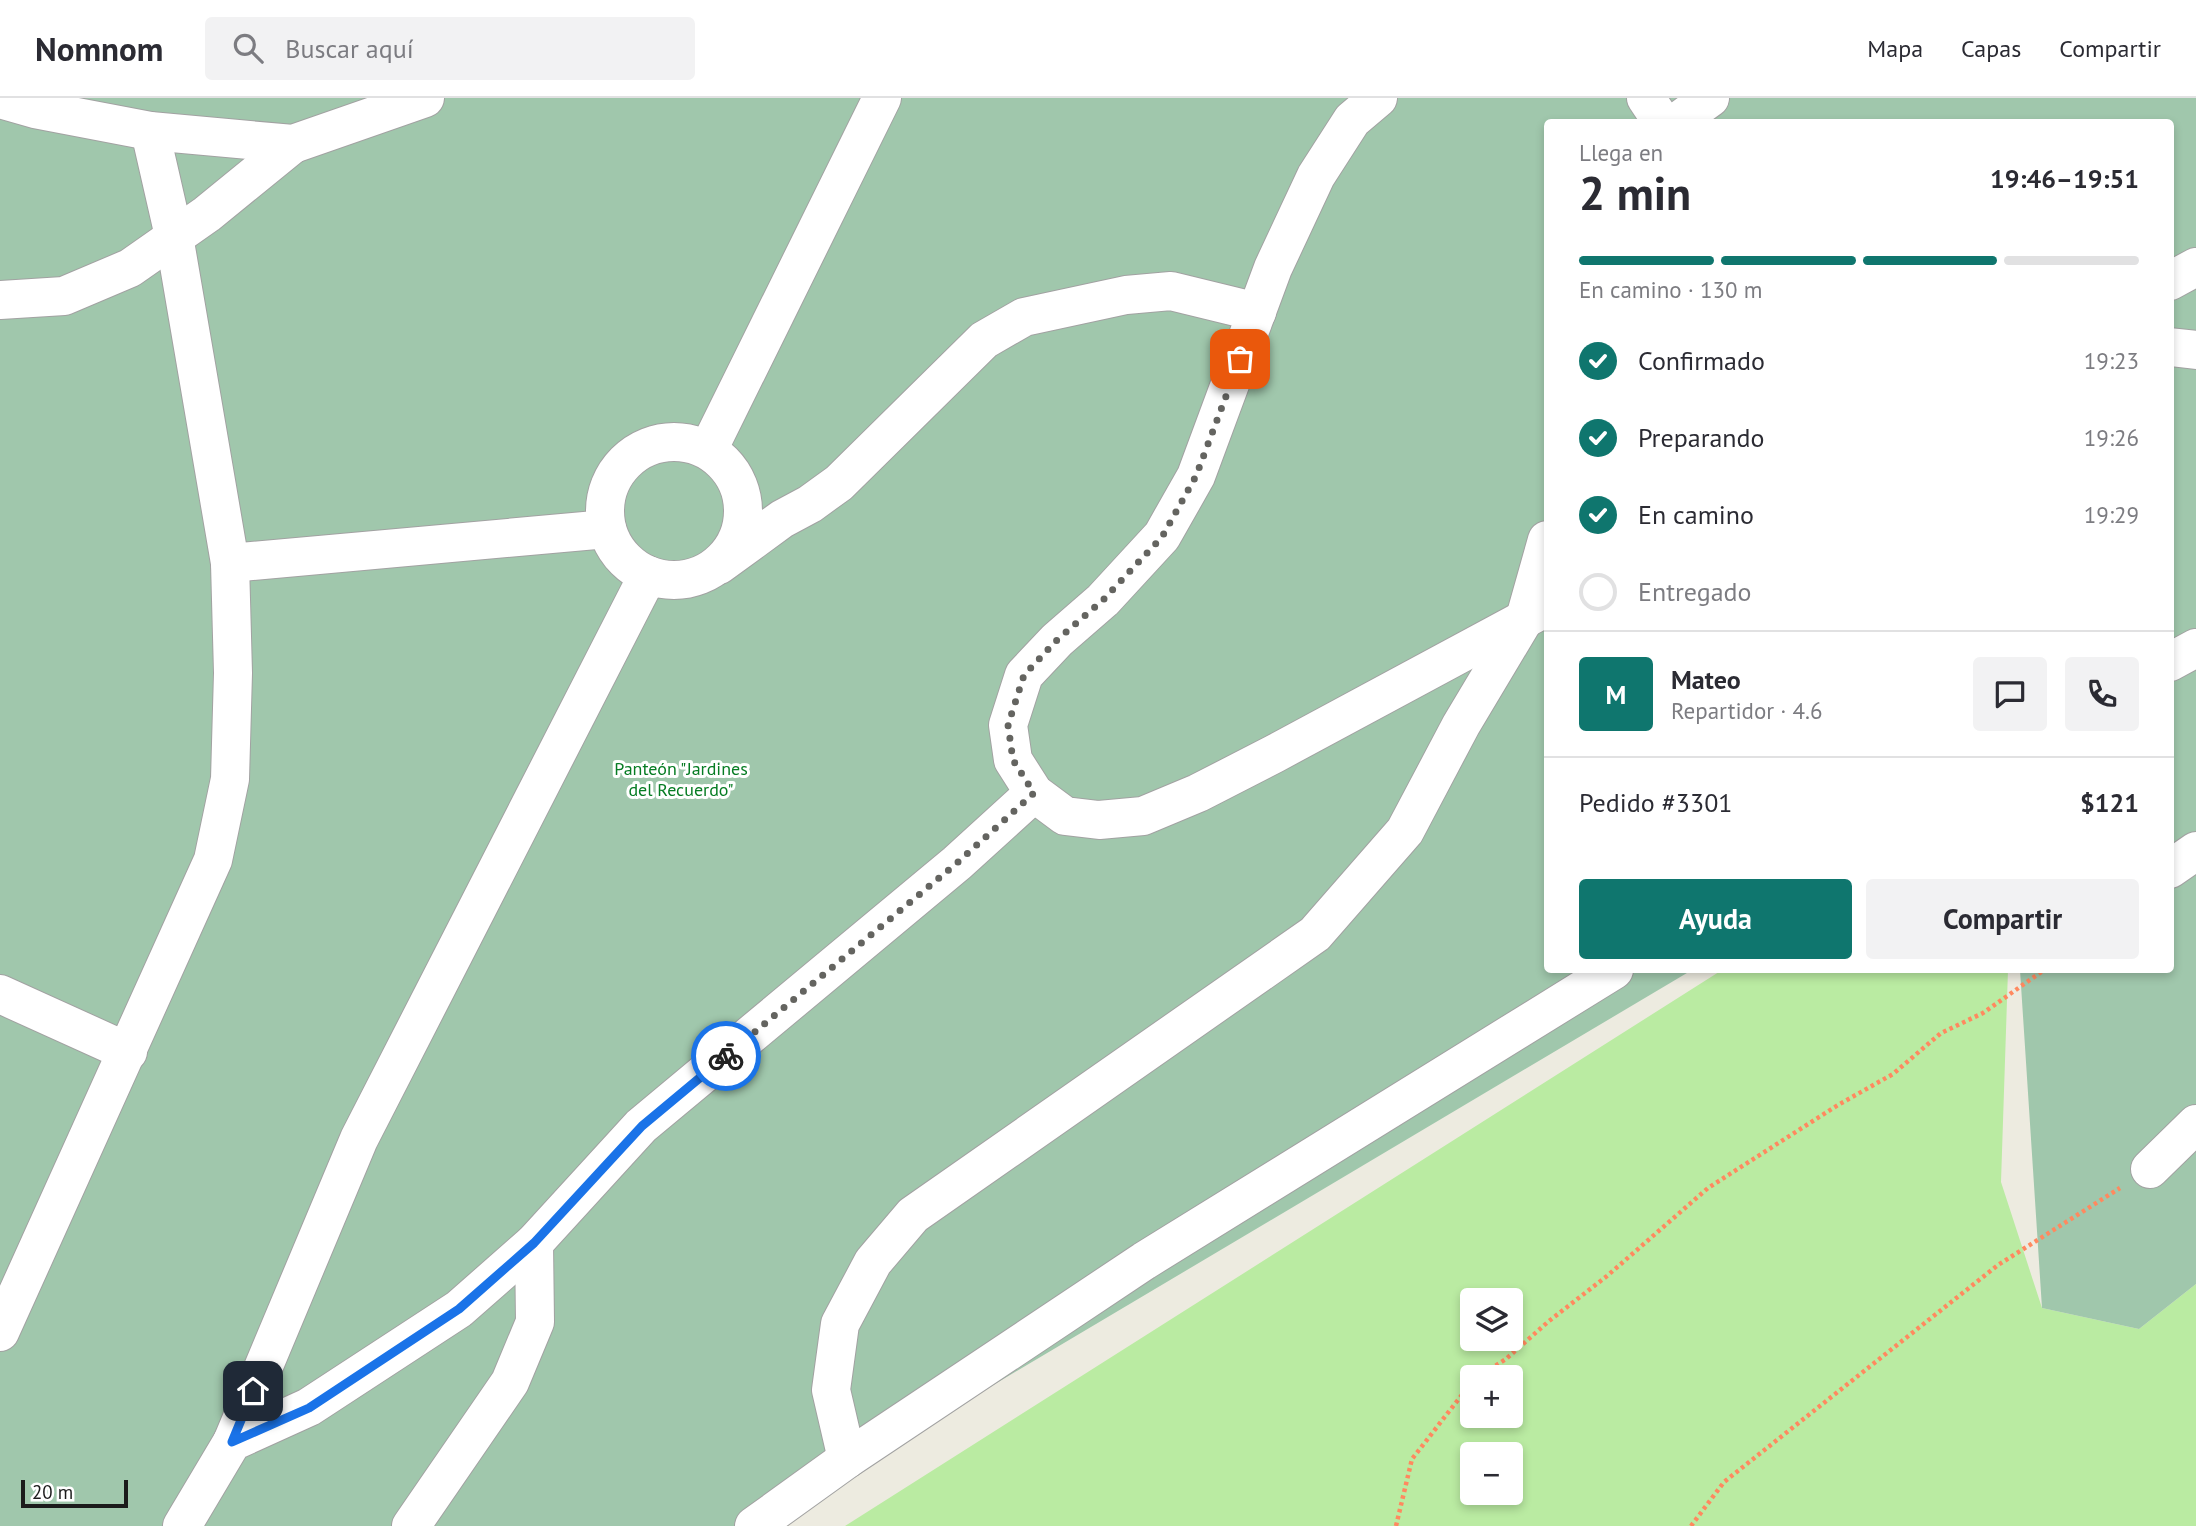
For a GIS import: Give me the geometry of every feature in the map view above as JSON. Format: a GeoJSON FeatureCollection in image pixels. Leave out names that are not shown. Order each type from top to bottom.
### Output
{"type":"FeatureCollection","features":[{"type":"Feature","properties":{"kind":"lane"},"geometry":{"type":"LineString","coordinates":[[0,300],[64,296],[130,268],[293,144],[425,98]]}},
{"type":"Feature","properties":{"kind":"lane"},"geometry":{"type":"LineString","coordinates":[[708,450],[882,98]]}},
{"type":"Feature","properties":{"kind":"lane"},"geometry":{"type":"LineString","coordinates":[[1378,98],[1352,120],[1316,176],[1273,268],[1196,476],[1162,537],[1103,600],[1057,640],[1024,675],[1008,725],[1013,760],[1034,793],[1065,816],[1099,820],[1143,816],[1198,793],[1275,754],[1536,612]]}},
{"type":"Feature","properties":{"kind":"lane"},"geometry":{"type":"LineString","coordinates":[[1646,98],[1660,119]]}},
{"type":"Feature","properties":{"kind":"lane"},"geometry":{"type":"LineString","coordinates":[[1681,119],[1710,98]]}},
{"type":"Feature","properties":{"kind":"lane"},"geometry":{"type":"LineString","coordinates":[[0,99],[35,109],[150,131],[293,144]]}},
{"type":"Feature","properties":{"kind":"lane"},"geometry":{"type":"LineString","coordinates":[[0,1332],[213,860],[230,779],[233,673],[230,563],[174,236],[150,131]]}},
{"type":"Feature","properties":{"kind":"lane"},"geometry":{"type":"LineString","coordinates":[[2174,279],[2196,267]]}},
{"type":"Feature","properties":{"kind":"lane"},"geometry":{"type":"LineString","coordinates":[[719,565],[739,538],[744,512],[740,487],[727,465],[708,450],[693,444],[664,442],[645,448],[627,461],[610,485],[605,512],[607,529],[616,548],[636,569],[648,575],[664,580],[694,578],[719,565],[782,519],[810,504],[839,483],[984,340],[1024,317],[1126,295],[1171,291],[1257,312]]}},
{"type":"Feature","properties":{"kind":"lane"},"geometry":{"type":"LineString","coordinates":[[2174,347],[2196,350]]}},
{"type":"Feature","properties":{"kind":"lane"},"geometry":{"type":"LineString","coordinates":[[230,563],[607,529]]}},
{"type":"Feature","properties":{"kind":"lane"},"geometry":{"type":"LineString","coordinates":[[847,1460],[831,1390],[840,1324],[873,1262],[913,1215],[1315,934],[1405,831],[1461,725],[1536,612],[1544,560]]}},
{"type":"Feature","properties":{"kind":"lane"},"geometry":{"type":"LineString","coordinates":[[182,1526],[232,1442],[359,1139],[648,575]]}},
{"type":"Feature","properties":{"kind":"lane"},"geometry":{"type":"LineString","coordinates":[[2174,660],[2196,648]]}},
{"type":"Feature","properties":{"kind":"lane"},"geometry":{"type":"LineString","coordinates":[[232,1442],[309,1408],[447,1317],[534,1243],[642,1126],[957,863],[1034,793]]}},
{"type":"Feature","properties":{"kind":"lane"},"geometry":{"type":"LineString","coordinates":[[2174,866],[2196,851]]}},
{"type":"Feature","properties":{"kind":"lane"},"geometry":{"type":"LineString","coordinates":[[754,1526],[847,1460],[1144,1261],[1610,973]]}},
{"type":"Feature","properties":{"kind":"lane"},"geometry":{"type":"LineString","coordinates":[[0,994],[128,1052]]}},
{"type":"Feature","properties":{"kind":"lane"},"geometry":{"type":"LineString","coordinates":[[2150,1169],[2196,1124]]}},
{"type":"Feature","properties":{"kind":"lane"},"geometry":{"type":"LineString","coordinates":[[411,1526],[510,1382],[535,1322],[534,1243]]}},
{"type":"Feature","properties":{"kind":"path"},"geometry":{"type":"LineString","coordinates":[[1497,1365],[1607,1276],[1708,1188],[1858,1093],[1893,1074],[1941,1032],[1983,1013],[2041,973]]}},
{"type":"Feature","properties":{"kind":"path"},"geometry":{"type":"LineString","coordinates":[[1691,1526],[1724,1482],[1998,1265],[2150,1169]]}},
{"type":"Feature","properties":{"kind":"path"},"geometry":{"type":"LineString","coordinates":[[1396,1526],[1412,1460],[1460,1398]]}},
{"type":"Feature","properties":{"kind":"green space","name":"Panteón \"Jardines del Recuerdo\""},"geometry":{"type":"Polygon","coordinates":[[[0,98],[2196,98],[2196,1284],[2139,1329],[2042,1308],[2020,973],[2174,973],[2174,119],[1544,119],[1544,973],[1687,973],[756,1526],[0,1526],[0,98]]]}},
{"type":"Feature","properties":{"kind":"green space"},"geometry":{"type":"Polygon","coordinates":[[[1717,973],[2008,973],[2001,1182],[2042,1308],[2139,1329],[2196,1284],[2196,1526],[845,1526],[1717,973]]]}},
{"type":"Feature","properties":{"kind":"way so far"},"geometry":{"type":"LineString","coordinates":[[726,1056],[957,863],[1034,793],[1013,760],[1008,725],[1024,675],[1057,640],[1103,600],[1162,537],[1196,476],[1240,359]]}},
{"type":"Feature","properties":{"kind":"route"},"geometry":{"type":"LineString","coordinates":[[253,1391],[232,1442],[309,1408],[459,1309],[534,1243],[642,1126],[726,1056]]}}]}
